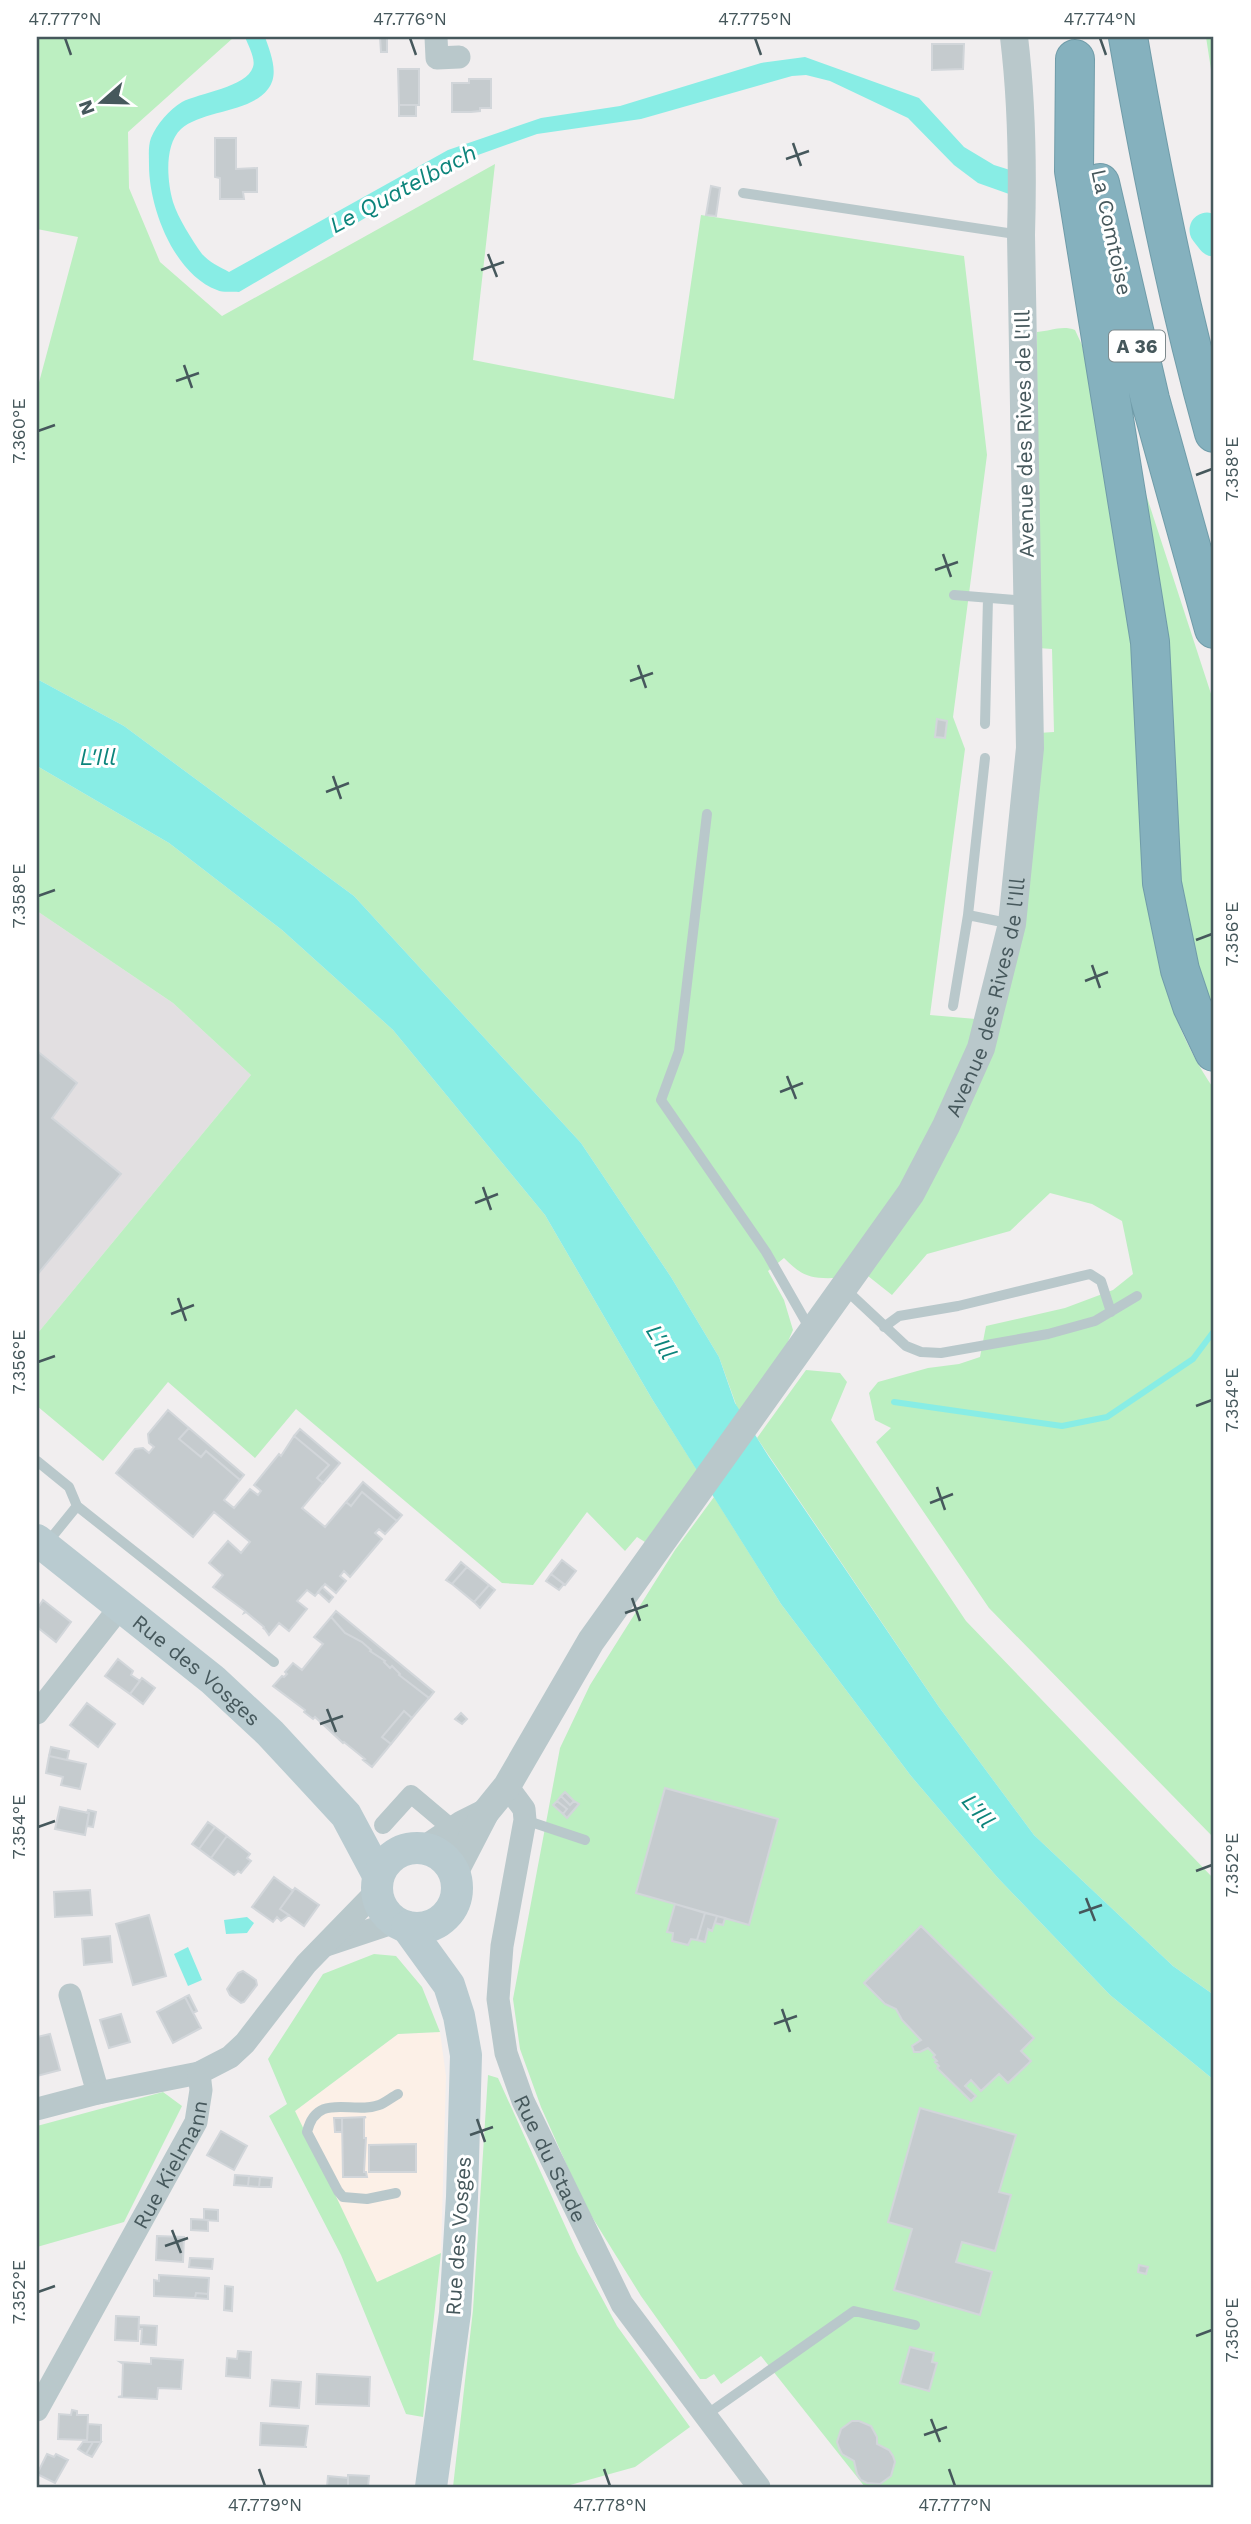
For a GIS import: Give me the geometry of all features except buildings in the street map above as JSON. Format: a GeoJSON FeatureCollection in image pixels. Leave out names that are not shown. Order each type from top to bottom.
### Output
{"type":"FeatureCollection","features":[{"type":"Feature","properties":{"kind":"highway","name":"A 36"},"geometry":{"type":"LineString","coordinates":[[1128,37],[1159,204],[1214,433]]}},
{"type":"Feature","properties":{"kind":"highway","name":"La Comtoise"},"geometry":{"type":"LineString","coordinates":[[1074,48],[1107,217],[1150,399],[1214,629]]}},
{"type":"Feature","properties":{"kind":"highway"},"geometry":{"type":"LineString","coordinates":[[1074,48],[1074,171],[1150,642],[1162,883],[1180,970],[1192,1006],[1214,1052]]}},
{"type":"Feature","properties":{"kind":"main road","name":"Rue des Vosges"},"geometry":{"type":"LineString","coordinates":[[41,1543],[213,1680],[270,1733],[346,1815],[377,1883],[379,1904],[386,1914],[401,1925],[449,1986]]}},
{"type":"Feature","properties":{"kind":"main road","name":"Rue des Vosges"},"geometry":{"type":"LineString","coordinates":[[346,1815],[414,1849],[448,1862],[457,1886],[449,1913],[449,1986],[459,2016],[466,2055],[462,2197],[454,2313],[431,2487]]}},
{"type":"Feature","properties":{"kind":"main road"},"geometry":{"type":"LineString","coordinates":[[377,1883],[383,1865],[414,1849]]}},
{"type":"Feature","properties":{"kind":"main road"},"geometry":{"type":"LineString","coordinates":[[401,1925],[430,1926],[449,1913]]}},
{"type":"Feature","properties":{"kind":"street"},"geometry":{"type":"LineString","coordinates":[[436,37],[437,58],[459,57]]}},
{"type":"Feature","properties":{"kind":"street","name":"Avenue des Rives de l'Ill"},"geometry":{"type":"LineString","coordinates":[[454,1873],[485,1812],[507,1786],[592,1641],[911,1193],[946,1126],[981,1048],[1012,924],[1030,748],[1021,222],[1023,158],[1014,37]]}},
{"type":"Feature","properties":{"kind":"street"},"geometry":{"type":"LineString","coordinates":[[37,1713],[121,1606]]}},
{"type":"Feature","properties":{"kind":"street"},"geometry":{"type":"LineString","coordinates":[[507,1786],[524,1809],[525,1820]]}},
{"type":"Feature","properties":{"kind":"street"},"geometry":{"type":"LineString","coordinates":[[383,1825],[411,1794],[449,1826]]}},
{"type":"Feature","properties":{"kind":"street","name":"Avenue des Rives de l'Ill"},"geometry":{"type":"LineString","coordinates":[[414,1849],[485,1812]]}},
{"type":"Feature","properties":{"kind":"street","name":"Rue du Stade"},"geometry":{"type":"LineString","coordinates":[[525,1820],[502,1946],[498,1999],[506,2053],[523,2101],[622,2304],[759,2487]]}},
{"type":"Feature","properties":{"kind":"street","name":"Rue Kielmann"},"geometry":{"type":"LineString","coordinates":[[37,2410],[196,2122],[201,2091],[199,2073],[230,2057],[246,2043],[306,1964],[377,1883]]}},
{"type":"Feature","properties":{"kind":"street"},"geometry":{"type":"LineString","coordinates":[[323,1946],[401,1925]]}},
{"type":"Feature","properties":{"kind":"street"},"geometry":{"type":"LineString","coordinates":[[70,1995],[98,2093]]}},
{"type":"Feature","properties":{"kind":"street"},"geometry":{"type":"LineString","coordinates":[[37,2109],[98,2093],[199,2073]]}},
{"type":"Feature","properties":{"kind":"lane"},"geometry":{"type":"LineString","coordinates":[[743,193],[1021,222]]}},
{"type":"Feature","properties":{"kind":"lane"},"geometry":{"type":"LineString","coordinates":[[954,595],[1026,601]]}},
{"type":"Feature","properties":{"kind":"lane"},"geometry":{"type":"LineString","coordinates":[[985,724],[988,598]]}},
{"type":"Feature","properties":{"kind":"lane"},"geometry":{"type":"LineString","coordinates":[[953,1006],[968,915],[985,758]]}},
{"type":"Feature","properties":{"kind":"lane"},"geometry":{"type":"LineString","coordinates":[[706,814],[679,1051],[661,1100],[766,1252],[812,1332]]}},
{"type":"Feature","properties":{"kind":"lane"},"geometry":{"type":"LineString","coordinates":[[968,915],[1012,924]]}},
{"type":"Feature","properties":{"kind":"lane"},"geometry":{"type":"LineString","coordinates":[[884,1327],[899,1316],[958,1306],[1090,1274],[1101,1281],[1111,1312]]}},
{"type":"Feature","properties":{"kind":"lane"},"geometry":{"type":"LineString","coordinates":[[844,1288],[906,1346],[922,1352],[941,1353],[1048,1334],[1095,1321],[1137,1296]]}},
{"type":"Feature","properties":{"kind":"lane"},"geometry":{"type":"LineString","coordinates":[[37,1461],[69,1487],[77,1506],[274,1662]]}},
{"type":"Feature","properties":{"kind":"lane"},"geometry":{"type":"LineString","coordinates":[[41,1543],[77,1506]]}},
{"type":"Feature","properties":{"kind":"lane"},"geometry":{"type":"LineString","coordinates":[[525,1820],[585,1840]]}},
{"type":"Feature","properties":{"kind":"lane"},"geometry":{"type":"LineString","coordinates":[[396,2193],[367,2199],[343,2197],[307,2132],[314,2115],[324,2109],[377,2106],[398,2094]]}},
{"type":"Feature","properties":{"kind":"lane"},"geometry":{"type":"LineString","coordinates":[[705,2415],[854,2311],[915,2325]]}},
{"type":"Feature","properties":{"kind":"shaded area"},"geometry":{"type":"Polygon","coordinates":[[[37,911],[173,1003],[251,1075],[37,1334],[37,911]]]}},
{"type":"Feature","properties":{"kind":"shaded area"},"geometry":{"type":"Polygon","coordinates":[[[440,2032],[446,2076],[441,2253],[377,2283],[295,2111],[398,2034],[440,2032]]]}},
{"type":"Feature","properties":{"kind":"green space"},"geometry":{"type":"Polygon","coordinates":[[[37,37],[233,38],[128,132],[129,188],[160,262],[222,316],[495,164],[473,360],[674,399],[701,215],[964,256],[987,455],[953,717],[965,749],[930,1015],[999,1021],[1038,733],[1054,732],[1052,649],[1038,648],[1037,332],[1061,328],[1075,330],[1082,345],[1103,446],[1131,616],[1144,860],[1151,920],[1163,979],[1184,1036],[1214,1089],[1214,1838],[989,1608],[876,1442],[891,1428],[875,1420],[869,1393],[878,1382],[980,1357],[986,1326],[1065,1308],[1113,1290],[1133,1274],[1122,1221],[1092,1204],[1050,1193],[1010,1231],[927,1254],[892,1295],[849,1261],[836,1278],[819,1278],[802,1273],[784,1258],[768,1271],[784,1300],[793,1330],[783,1353],[739,1413],[719,1357],[671,1277],[581,1143],[354,896],[124,726],[37,679],[37,390],[78,237],[37,229],[37,37]]]}},
{"type":"Feature","properties":{"kind":"green space"},"geometry":{"type":"Polygon","coordinates":[[[1206,37],[1214,37],[1214,89],[1206,37]]]}},
{"type":"Feature","properties":{"kind":"green space"},"geometry":{"type":"Polygon","coordinates":[[[1127,436],[1214,703],[1214,1024],[1190,965],[1127,436]]]}},
{"type":"Feature","properties":{"kind":"green space"},"geometry":{"type":"Polygon","coordinates":[[[37,766],[169,843],[282,930],[393,1030],[545,1215],[652,1399],[697,1470],[645,1542],[637,1537],[625,1551],[587,1512],[533,1585],[502,1583],[296,1409],[255,1458],[168,1382],[103,1461],[37,1406],[37,1334],[251,1075],[173,1003],[37,911],[37,766]]]}},
{"type":"Feature","properties":{"kind":"green space"},"geometry":{"type":"Polygon","coordinates":[[[806,1370],[840,1373],[847,1382],[831,1420],[966,1621],[1214,1879],[1214,1995],[1173,1966],[1034,1835],[939,1707],[757,1438],[806,1370]]]}},
{"type":"Feature","properties":{"kind":"green space"},"geometry":{"type":"Polygon","coordinates":[[[714,1497],[781,1604],[911,1776],[997,1877],[1110,1995],[1214,2080],[1214,2487],[865,2487],[761,2356],[721,2384],[714,2374],[700,2379],[641,2296],[584,2204],[541,2107],[520,2049],[513,1999],[560,1748],[590,1685],[675,1550],[714,1497]]]}},
{"type":"Feature","properties":{"kind":"green space"},"geometry":{"type":"Polygon","coordinates":[[[374,1954],[396,1956],[422,1987],[440,2032],[398,2034],[295,2111],[377,2282],[441,2253],[423,2417],[406,2414],[341,2255],[269,2116],[287,2104],[268,2059],[323,1974],[374,1954]]]}},
{"type":"Feature","properties":{"kind":"green space"},"geometry":{"type":"Polygon","coordinates":[[[488,2075],[498,2078],[577,2252],[617,2326],[690,2427],[635,2467],[563,2487],[453,2487],[473,2310],[488,2075]]]}},
{"type":"Feature","properties":{"kind":"green space"},"geometry":{"type":"Polygon","coordinates":[[[163,2092],[182,2106],[124,2222],[37,2247],[37,2126],[163,2092]]]}},
{"type":"Feature","properties":{"kind":"water"},"geometry":{"type":"Polygon","coordinates":[[[245,37],[265,37],[274,70],[272,83],[260,97],[250,103],[201,118],[181,129],[172,144],[168,164],[169,184],[178,215],[205,257],[229,272],[448,150],[541,118],[620,106],[761,63],[805,57],[919,98],[964,147],[994,165],[1010,170],[1009,194],[978,183],[954,165],[908,118],[830,81],[806,75],[792,76],[641,119],[537,134],[464,160],[239,292],[219,291],[188,270],[167,238],[159,219],[150,182],[149,148],[157,128],[177,105],[242,80],[249,74],[253,60],[245,37]]]}},
{"type":"Feature","properties":{"kind":"water","name":"L'Ill"},"geometry":{"type":"Polygon","coordinates":[[[37,679],[124,726],[354,896],[581,1143],[671,1277],[719,1357],[735,1403],[769,1457],[939,1707],[1034,1835],[1173,1966],[1214,1995],[1214,2080],[1110,1995],[997,1877],[911,1776],[781,1604],[652,1399],[545,1215],[393,1030],[282,930],[169,843],[37,766],[37,679]]]}},
{"type":"Feature","properties":{"kind":"water"},"geometry":{"type":"Polygon","coordinates":[[[247,1917],[254,1923],[247,1933],[226,1934],[224,1920],[247,1917]]]}},
{"type":"Feature","properties":{"kind":"water"},"geometry":{"type":"Polygon","coordinates":[[[188,1947],[202,1980],[188,1986],[174,1954],[188,1947]]]}},
{"type":"Feature","properties":{"kind":"waterway","name":"Le Quatelbach"},"geometry":{"type":"LineString","coordinates":[[1207,230],[1214,239]]}},
{"type":"Feature","properties":{"kind":"waterway"},"geometry":{"type":"LineString","coordinates":[[894,1402],[1062,1426],[1107,1417],[1193,1359],[1214,1331]]}}]}
